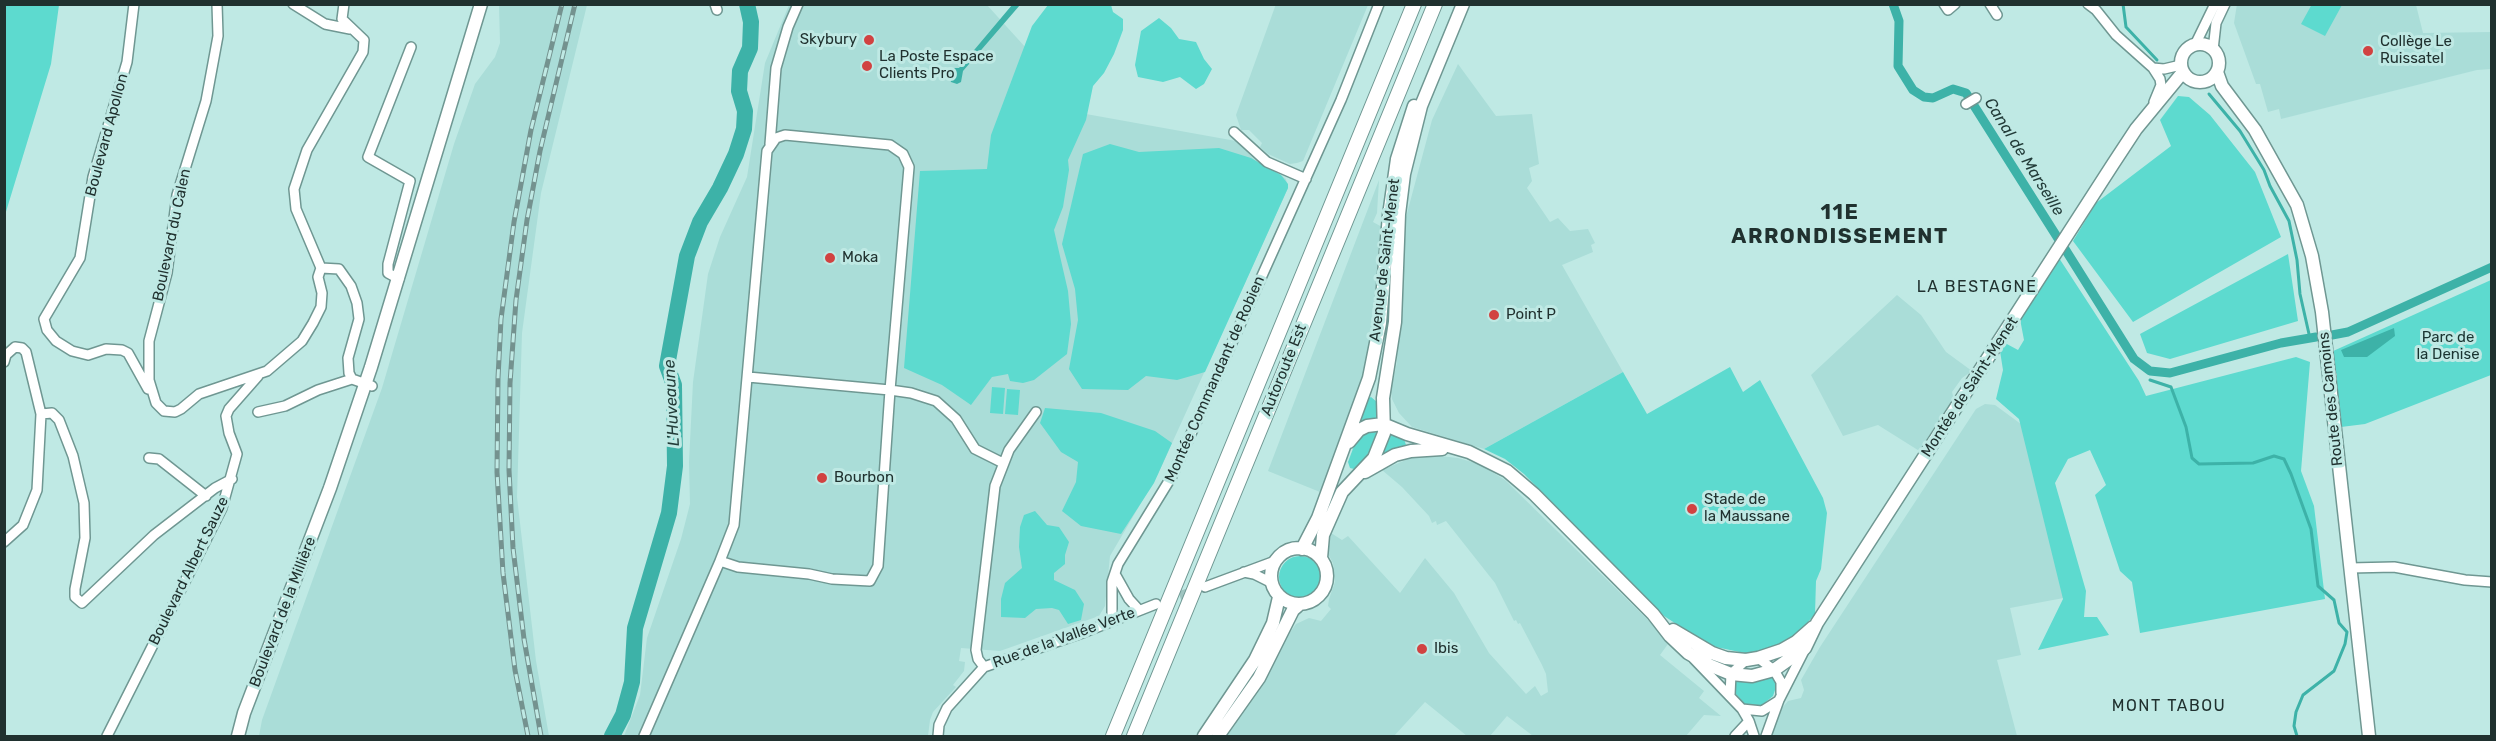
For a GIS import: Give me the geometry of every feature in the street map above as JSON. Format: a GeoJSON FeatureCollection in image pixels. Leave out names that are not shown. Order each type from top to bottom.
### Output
{"type":"FeatureCollection","features":[{"type":"Feature","properties":{"kind":"highway","name":"Autoroute Est"},"geometry":{"type":"LineString","coordinates":[[1113,736],[1414,4]]}},
{"type":"Feature","properties":{"kind":"highway","name":"Autoroute Est"},"geometry":{"type":"LineString","coordinates":[[1134,736],[1435,4]]}},
{"type":"Feature","properties":{"kind":"main road","name":"Boulevard de la Millière"},"geometry":{"type":"LineString","coordinates":[[238,736],[244,713],[330,488],[344,461],[390,325],[399,279],[481,4]]}},
{"type":"Feature","properties":{"kind":"main road","name":"Avenue de Saint-Menet"},"geometry":{"type":"LineString","coordinates":[[1302,549],[1315,525],[1369,378],[1380,323],[1389,215],[1397,159],[1406,127],[1455,4]]}},
{"type":"Feature","properties":{"kind":"main road","name":"Avenue de Saint-Menet"},"geometry":{"type":"LineString","coordinates":[[1347,485],[1374,458],[1381,445],[1383,399],[1395,322],[1399,214],[1404,174],[1422,106],[1463,4]]}},
{"type":"Feature","properties":{"kind":"main road"},"geometry":{"type":"LineString","coordinates":[[2195,45],[2205,45],[2213,50],[2218,58],[2213,76],[2203,82],[2185,72],[2184,52],[2195,45]]}},
{"type":"Feature","properties":{"kind":"main road","name":"Montée de Saint-Menet"},"geometry":{"type":"LineString","coordinates":[[1383,424],[1486,459],[1519,480],[1688,653],[1708,665],[1731,674],[1752,676],[1774,670],[1805,648],[1817,623],[2095,192],[2148,114],[2185,72]]}},
{"type":"Feature","properties":{"kind":"main road","name":"Route des Camoins"},"geometry":{"type":"LineString","coordinates":[[2213,76],[2266,148],[2297,205],[2308,237],[2322,312],[2369,736]]}},
{"type":"Feature","properties":{"kind":"main road"},"geometry":{"type":"LineString","coordinates":[[1383,399],[1388,414],[1395,424],[1407,434]]}},
{"type":"Feature","properties":{"kind":"main road"},"geometry":{"type":"LineString","coordinates":[[1341,455],[1359,430],[1367,426],[1383,424]]}},
{"type":"Feature","properties":{"kind":"main road","name":"Montée de Saint-Menet"},"geometry":{"type":"LineString","coordinates":[[1347,485],[1395,455],[1426,448],[1455,449]]}},
{"type":"Feature","properties":{"kind":"main road"},"geometry":{"type":"LineString","coordinates":[[1321,558],[1302,549],[1292,549],[1282,554],[1272,568],[1272,584],[1279,597],[1289,603],[1300,604],[1312,601],[1323,590],[1326,579],[1321,558],[1323,535],[1347,485]]}},
{"type":"Feature","properties":{"kind":"main road"},"geometry":{"type":"LineString","coordinates":[[1204,736],[1255,660],[1273,622],[1279,597]]}},
{"type":"Feature","properties":{"kind":"main road"},"geometry":{"type":"LineString","coordinates":[[1218,736],[1259,678],[1293,610],[1300,604]]}},
{"type":"Feature","properties":{"kind":"main road","name":"Montée de Saint-Menet"},"geometry":{"type":"LineString","coordinates":[[1655,617],[1701,648],[1726,658],[1752,659],[1796,642],[1817,623]]}},
{"type":"Feature","properties":{"kind":"street","name":"Boulevard Apollon"},"geometry":{"type":"LineString","coordinates":[[134,4],[127,62],[93,177],[80,258],[44,319],[47,330],[56,341],[72,351],[88,355],[106,349],[122,350],[128,353],[153,396]]}},
{"type":"Feature","properties":{"kind":"street","name":"Boulevard du Calen"},"geometry":{"type":"LineString","coordinates":[[153,396],[148,380],[149,341],[167,273],[179,188],[206,101],[218,36],[217,4]]}},
{"type":"Feature","properties":{"kind":"street"},"geometry":{"type":"LineString","coordinates":[[153,396],[164,411],[175,411],[181,409],[199,394],[259,375],[302,341],[321,307],[322,293],[318,277],[321,268],[296,209],[294,189],[307,150],[363,52],[364,40],[350,29],[342,18],[344,4]]}},
{"type":"Feature","properties":{"kind":"street"},"geometry":{"type":"LineString","coordinates":[[644,736],[734,525],[777,60],[798,4]]}},
{"type":"Feature","properties":{"kind":"street","name":"Montée Commandant de Robien"},"geometry":{"type":"LineString","coordinates":[[1112,621],[1112,582],[1118,564],[1172,476],[1341,100],[1379,4]]}},
{"type":"Feature","properties":{"kind":"street"},"geometry":{"type":"LineString","coordinates":[[1944,4],[1948,10],[1955,4]]}},
{"type":"Feature","properties":{"kind":"street"},"geometry":{"type":"LineString","coordinates":[[1990,4],[1997,15]]}},
{"type":"Feature","properties":{"kind":"street"},"geometry":{"type":"LineString","coordinates":[[2088,4],[2096,10],[2116,35],[2153,68],[2160,79],[2161,85],[2148,114]]}},
{"type":"Feature","properties":{"kind":"street"},"geometry":{"type":"LineString","coordinates":[[2195,45],[2216,4]]}},
{"type":"Feature","properties":{"kind":"street"},"geometry":{"type":"LineString","coordinates":[[2213,50],[2216,23],[2225,4]]}},
{"type":"Feature","properties":{"kind":"street"},"geometry":{"type":"LineString","coordinates":[[293,5],[325,24],[350,29]]}},
{"type":"Feature","properties":{"kind":"street"},"geometry":{"type":"LineString","coordinates":[[399,279],[388,273],[388,264],[410,181],[368,157],[411,47]]}},
{"type":"Feature","properties":{"kind":"street"},"geometry":{"type":"LineString","coordinates":[[2153,68],[2185,72]]}},
{"type":"Feature","properties":{"kind":"street"},"geometry":{"type":"LineString","coordinates":[[1966,104],[1976,98]]}},
{"type":"Feature","properties":{"kind":"street"},"geometry":{"type":"LineString","coordinates":[[1234,132],[1267,162],[1306,179]]}},
{"type":"Feature","properties":{"kind":"street"},"geometry":{"type":"LineString","coordinates":[[720,561],[738,567],[809,574],[832,579],[870,581],[878,566],[909,167],[903,154],[890,145],[785,135],[776,138],[770,144]]}},
{"type":"Feature","properties":{"kind":"street"},"geometry":{"type":"LineString","coordinates":[[321,268],[329,267],[343,272],[357,303],[359,319],[348,358],[349,373],[352,379]]}},
{"type":"Feature","properties":{"kind":"street"},"geometry":{"type":"LineString","coordinates":[[4,362],[6,355],[15,347],[22,348],[26,352],[41,414],[37,490],[23,525],[4,542]]}},
{"type":"Feature","properties":{"kind":"street","name":"Boulevard Albert Sauze"},"geometry":{"type":"LineString","coordinates":[[107,736],[222,508],[232,479],[237,454],[229,433],[226,416],[229,409],[259,375]]}},
{"type":"Feature","properties":{"kind":"street"},"geometry":{"type":"LineString","coordinates":[[258,412],[285,406],[318,390],[352,379],[369,384]]}},
{"type":"Feature","properties":{"kind":"street"},"geometry":{"type":"LineString","coordinates":[[748,382],[911,393],[936,401],[956,419],[975,449],[1003,463]]}},
{"type":"Feature","properties":{"kind":"street"},"geometry":{"type":"LineString","coordinates":[[984,667],[978,659],[976,650],[995,486],[1009,450],[1036,412]]}},
{"type":"Feature","properties":{"kind":"street"},"geometry":{"type":"LineString","coordinates":[[41,414],[52,413],[59,420],[73,456],[84,503],[85,538],[75,589],[78,601],[82,603],[154,535],[206,495],[232,479]]}},
{"type":"Feature","properties":{"kind":"street"},"geometry":{"type":"LineString","coordinates":[[149,458],[159,459],[206,495]]}},
{"type":"Feature","properties":{"kind":"street"},"geometry":{"type":"LineString","coordinates":[[1205,587],[1275,561]]}},
{"type":"Feature","properties":{"kind":"street"},"geometry":{"type":"LineString","coordinates":[[2350,568],[2394,567],[2492,582]]}},
{"type":"Feature","properties":{"kind":"street"},"geometry":{"type":"LineString","coordinates":[[1244,572],[1254,574],[1272,584]]}},
{"type":"Feature","properties":{"kind":"street"},"geometry":{"type":"LineString","coordinates":[[1115,574],[1125,595],[1139,610]]}},
{"type":"Feature","properties":{"kind":"street","name":"Rue de la Vallée Verte"},"geometry":{"type":"LineString","coordinates":[[938,736],[939,725],[947,708],[984,667],[1156,604]]}},
{"type":"Feature","properties":{"kind":"street"},"geometry":{"type":"LineString","coordinates":[[1766,736],[1780,698],[1805,648]]}},
{"type":"Feature","properties":{"kind":"street","name":"Montée de Saint-Menet"},"geometry":{"type":"LineString","coordinates":[[1688,653],[1742,709],[1754,736]]}},
{"type":"Feature","properties":{"kind":"street","name":"Montée de Saint-Menet"},"geometry":{"type":"LineString","coordinates":[[1731,674],[1752,659],[1774,670]]}},
{"type":"Feature","properties":{"kind":"street"},"geometry":{"type":"LineString","coordinates":[[1774,670],[1780,682],[1780,698]]}},
{"type":"Feature","properties":{"kind":"street"},"geometry":{"type":"LineString","coordinates":[[1730,695],[1731,674]]}},
{"type":"Feature","properties":{"kind":"street"},"geometry":{"type":"LineString","coordinates":[[1742,709],[1762,711],[1780,698]]}},
{"type":"Feature","properties":{"kind":"street"},"geometry":{"type":"LineString","coordinates":[[1735,736],[1749,721]]}},
{"type":"Feature","properties":{"kind":"shaded area"},"geometry":{"type":"Polygon","coordinates":[[[1276,4],[1368,5],[1303,161],[1290,164],[1268,154],[1260,147],[1262,143],[1249,130],[1241,130],[1236,115],[1276,4]]]}},
{"type":"Feature","properties":{"kind":"shaded area","name":"Collège Le Ruissatel"},"geometry":{"type":"Polygon","coordinates":[[[2237,4],[2416,5],[2423,33],[2491,32],[2491,69],[2477,70],[2281,119],[2279,109],[2268,112],[2260,84],[2256,84],[2234,23],[2237,4]]]}},
{"type":"Feature","properties":{"kind":"shaded area"},"geometry":{"type":"Polygon","coordinates":[[[499,5],[587,5],[541,193],[522,333],[517,497],[536,661],[549,736],[259,736],[262,720],[382,388],[454,144],[475,84],[495,57],[500,43],[499,5]]]}},
{"type":"Feature","properties":{"kind":"shaded area"},"geometry":{"type":"Polygon","coordinates":[[[789,5],[987,5],[1086,114],[1236,141],[1260,165],[1286,179],[1288,188],[1158,474],[1110,556],[1105,606],[1099,616],[1000,651],[961,648],[959,661],[965,662],[964,671],[953,685],[956,687],[933,712],[928,736],[624,736],[640,695],[647,638],[681,539],[690,504],[689,462],[693,382],[708,274],[720,237],[747,177],[765,63],[789,5]]]}},
{"type":"Feature","properties":{"kind":"shaded area"},"geometry":{"type":"Polygon","coordinates":[[[1012,5],[1020,5],[963,71],[961,82],[957,84],[951,82],[948,72],[952,68],[959,68],[1012,5]]]}},
{"type":"Feature","properties":{"kind":"shaded area"},"geometry":{"type":"Polygon","coordinates":[[[1458,64],[1496,116],[1532,114],[1539,164],[1529,168],[1532,181],[1527,188],[1550,222],[1558,218],[1570,231],[1588,229],[1595,243],[1591,245],[1593,252],[1562,265],[1623,372],[1484,449],[1412,427],[1399,413],[1391,391],[1397,362],[1402,232],[1432,120],[1458,64]]]}},
{"type":"Feature","properties":{"kind":"shaded area"},"geometry":{"type":"Polygon","coordinates":[[[1379,180],[1377,213],[1373,222],[1382,227],[1383,244],[1365,373],[1320,492],[1268,471],[1379,180]]]}},
{"type":"Feature","properties":{"kind":"shaded area"},"geometry":{"type":"Polygon","coordinates":[[[1897,295],[1921,315],[1946,352],[1972,371],[1962,378],[1952,392],[1954,400],[1921,452],[1878,425],[1843,436],[1811,375],[1897,295]]]}},
{"type":"Feature","properties":{"kind":"shaded area"},"geometry":{"type":"Polygon","coordinates":[[[2394,328],[2395,336],[2367,357],[2344,357],[2341,350],[2394,328]]]}},
{"type":"Feature","properties":{"kind":"shaded area"},"geometry":{"type":"Polygon","coordinates":[[[1985,404],[1995,405],[2025,427],[2069,597],[2010,608],[2021,655],[1997,660],[2017,736],[1772,736],[1774,725],[1782,708],[1788,701],[1801,698],[1804,690],[1801,680],[1820,647],[1976,409],[1985,404]]]}},
{"type":"Feature","properties":{"kind":"shaded area"},"geometry":{"type":"Polygon","coordinates":[[[1431,455],[1458,458],[1479,464],[1505,480],[1651,623],[1668,644],[1660,655],[1704,691],[1699,698],[1721,716],[1704,715],[1686,736],[1533,736],[1507,716],[1490,736],[1467,736],[1425,702],[1394,736],[1227,736],[1264,684],[1286,638],[1296,624],[1309,618],[1321,621],[1331,609],[1328,606],[1329,599],[1335,582],[1333,563],[1327,552],[1331,533],[1342,540],[1348,536],[1400,593],[1425,558],[1454,593],[1489,653],[1526,694],[1535,686],[1541,696],[1548,692],[1546,674],[1542,665],[1520,623],[1514,621],[1495,583],[1446,521],[1437,525],[1436,521],[1432,523],[1429,516],[1402,487],[1382,470],[1413,457],[1431,455]]]}},
{"type":"Feature","properties":{"kind":"green space"},"geometry":{"type":"Polygon","coordinates":[[[5,4],[59,5],[51,64],[5,215],[5,4]]]}},
{"type":"Feature","properties":{"kind":"green space"},"geometry":{"type":"Polygon","coordinates":[[[2312,4],[2342,5],[2325,36],[2301,24],[2312,4]]]}},
{"type":"Feature","properties":{"kind":"green space"},"geometry":{"type":"Polygon","coordinates":[[[1048,5],[1111,5],[1113,12],[1123,19],[1123,30],[1114,54],[1104,73],[1093,86],[1086,120],[1068,160],[1069,170],[1063,207],[1054,230],[1068,291],[1071,324],[1067,354],[1034,380],[1023,383],[1010,381],[1008,374],[992,377],[971,405],[942,385],[904,368],[920,171],[987,169],[991,135],[1032,26],[1048,5]]]}},
{"type":"Feature","properties":{"kind":"green space"},"geometry":{"type":"Polygon","coordinates":[[[1159,18],[1179,39],[1196,42],[1212,69],[1204,84],[1196,89],[1180,77],[1163,82],[1138,77],[1135,65],[1141,31],[1159,18]]]}},
{"type":"Feature","properties":{"kind":"green space"},"geometry":{"type":"Polygon","coordinates":[[[2178,96],[2189,97],[2210,115],[2255,172],[2281,237],[2133,322],[2073,241],[2096,203],[2171,146],[2160,120],[2178,96]]]}},
{"type":"Feature","properties":{"kind":"green space"},"geometry":{"type":"Polygon","coordinates":[[[1110,144],[1139,152],[1219,148],[1251,158],[1281,175],[1288,184],[1205,372],[1177,380],[1146,376],[1128,390],[1082,389],[1069,369],[1078,320],[1075,289],[1062,244],[1083,154],[1110,144]]]}},
{"type":"Feature","properties":{"kind":"green space"},"geometry":{"type":"Polygon","coordinates":[[[2288,254],[2298,321],[2170,359],[2147,353],[2140,334],[2288,254]]]}},
{"type":"Feature","properties":{"kind":"green space"},"geometry":{"type":"Polygon","coordinates":[[[2059,258],[2139,381],[2146,396],[2296,357],[2310,362],[2301,471],[2314,506],[2325,599],[2140,633],[2132,582],[2120,571],[2095,495],[2106,485],[2090,450],[2068,459],[2055,483],[2086,591],[2084,617],[2097,617],[2109,635],[2038,650],[2063,599],[2019,419],[1996,399],[2003,370],[2000,351],[2005,343],[2018,350],[2024,340],[2020,319],[2059,258]]]}},
{"type":"Feature","properties":{"kind":"green space","name":"Parc de la Denise"},"geometry":{"type":"Polygon","coordinates":[[[2491,280],[2491,375],[2365,424],[2341,427],[2337,374],[2334,371],[2331,352],[2491,280]]]}},
{"type":"Feature","properties":{"kind":"green space","name":"Stade de la Maussane"},"geometry":{"type":"Polygon","coordinates":[[[1730,367],[1743,392],[1760,380],[1823,498],[1827,513],[1821,569],[1816,581],[1815,614],[1798,633],[1782,645],[1749,654],[1716,647],[1664,616],[1524,474],[1505,459],[1484,449],[1623,372],[1647,414],[1730,367]]]}},
{"type":"Feature","properties":{"kind":"green space"},"geometry":{"type":"Polygon","coordinates":[[[992,387],[1005,388],[1003,414],[990,413],[992,387]]]}},
{"type":"Feature","properties":{"kind":"green space"},"geometry":{"type":"Polygon","coordinates":[[[1007,389],[1020,390],[1018,415],[1005,414],[1007,389]]]}},
{"type":"Feature","properties":{"kind":"green space"},"geometry":{"type":"Polygon","coordinates":[[[1371,397],[1377,402],[1379,419],[1359,424],[1367,399],[1371,397]]]}},
{"type":"Feature","properties":{"kind":"green space"},"geometry":{"type":"Polygon","coordinates":[[[1045,408],[1101,413],[1155,431],[1172,443],[1154,483],[1121,534],[1081,526],[1062,511],[1076,482],[1078,462],[1061,452],[1040,423],[1045,408]]]}},
{"type":"Feature","properties":{"kind":"green space"},"geometry":{"type":"Polygon","coordinates":[[[1369,430],[1380,430],[1373,450],[1362,463],[1354,469],[1350,468],[1348,462],[1354,446],[1359,438],[1369,430]]]}},
{"type":"Feature","properties":{"kind":"green space"},"geometry":{"type":"Polygon","coordinates":[[[1390,433],[1404,439],[1406,445],[1384,455],[1382,453],[1390,433]]]}},
{"type":"Feature","properties":{"kind":"green space"},"geometry":{"type":"Polygon","coordinates":[[[1035,511],[1047,525],[1059,527],[1069,542],[1065,564],[1054,573],[1054,580],[1075,590],[1084,604],[1081,620],[1068,624],[1059,610],[1052,608],[1036,609],[1025,618],[1001,617],[1001,599],[1005,583],[1022,568],[1019,547],[1020,527],[1024,515],[1035,511]]]}},
{"type":"Feature","properties":{"kind":"green space"},"geometry":{"type":"Polygon","coordinates":[[[1300,556],[1315,562],[1321,577],[1315,592],[1300,598],[1285,592],[1279,577],[1285,562],[1300,556]]]}},
{"type":"Feature","properties":{"kind":"green space"},"geometry":{"type":"Polygon","coordinates":[[[1772,677],[1776,687],[1773,696],[1762,705],[1754,707],[1745,704],[1734,692],[1736,680],[1772,677]]]}},
{"type":"Feature","properties":{"kind":"waterway","name":"L'Huveaune"},"geometry":{"type":"LineString","coordinates":[[612,736],[623,715],[632,682],[635,628],[669,513],[675,466],[674,385],[667,366],[687,256],[700,222],[736,154],[744,129],[745,111],[739,91],[740,71],[750,48],[751,22],[747,4]]}},
{"type":"Feature","properties":{"kind":"waterway","name":"Canal de Marseille"},"geometry":{"type":"LineString","coordinates":[[1893,4],[1899,21],[1898,66],[1913,90],[1924,97],[1933,98],[1953,89],[1966,93],[2059,240]]}},
{"type":"Feature","properties":{"kind":"waterway"},"geometry":{"type":"LineString","coordinates":[[2123,4],[2126,27],[2157,60]]}},
{"type":"Feature","properties":{"kind":"waterway"},"geometry":{"type":"LineString","coordinates":[[2209,94],[2240,131],[2264,170],[2289,221],[2297,260],[2300,294],[2309,334]]}},
{"type":"Feature","properties":{"kind":"waterway","name":"Canal de Marseille"},"geometry":{"type":"LineString","coordinates":[[2065,249],[2134,359],[2150,371],[2170,373],[2281,343],[2316,337]]}},
{"type":"Feature","properties":{"kind":"waterway","name":"Canal de Marseille"},"geometry":{"type":"LineString","coordinates":[[2332,335],[2348,332],[2492,267]]}},
{"type":"Feature","properties":{"kind":"waterway"},"geometry":{"type":"LineString","coordinates":[[2150,380],[2171,387],[2186,427],[2192,458],[2199,464],[2253,463],[2274,456],[2284,459],[2291,474],[2311,529],[2318,586],[2334,600],[2339,623],[2347,632],[2345,644],[2334,671],[2303,695],[2296,712],[2294,726],[2297,736]]}},
{"type":"Feature","properties":{"kind":"tunnel"},"geometry":{"type":"LineString","coordinates":[[1167,600],[1197,590]]}},
{"type":"Feature","properties":{"kind":"railway"},"geometry":{"type":"LineString","coordinates":[[528,736],[515,670],[503,573],[497,472],[498,378],[501,319],[514,222],[531,130],[562,4]]}},
{"type":"Feature","properties":{"kind":"railway"},"geometry":{"type":"LineString","coordinates":[[541,736],[524,639],[513,548],[509,470],[510,383],[516,300],[527,220],[540,151],[575,4]]}},
{"type":"Feature","properties":{"kind":"place","name":"Skybury"},"geometry":{"type":"Point","coordinates":[869,40]}},
{"type":"Feature","properties":{"kind":"place","name":"Collège Le Ruissatel"},"geometry":{"type":"Point","coordinates":[2368,51]}},
{"type":"Feature","properties":{"kind":"place","name":"La Poste Espace Clients Pro"},"geometry":{"type":"Point","coordinates":[867,66]}},
{"type":"Feature","properties":{"kind":"place","name":"Moka"},"geometry":{"type":"Point","coordinates":[830,258]}},
{"type":"Feature","properties":{"kind":"place","name":"Point P"},"geometry":{"type":"Point","coordinates":[1494,315]}},
{"type":"Feature","properties":{"kind":"place","name":"Bourbon"},"geometry":{"type":"Point","coordinates":[822,478]}},
{"type":"Feature","properties":{"kind":"place","name":"Stade de la Maussane"},"geometry":{"type":"Point","coordinates":[1692,509]}},
{"type":"Feature","properties":{"kind":"place","name":"Ibis"},"geometry":{"type":"Point","coordinates":[1422,649]}},
{"type":"Feature","properties":{"kind":"district","name":"11E ARRONDISSEMENT"},"geometry":{"type":"Point","coordinates":[1840,225]}},
{"type":"Feature","properties":{"kind":"district","name":"LA BESTAGNE"},"geometry":{"type":"Point","coordinates":[1977,287]}},
{"type":"Feature","properties":{"kind":"district","name":"MONT TABOU"},"geometry":{"type":"Point","coordinates":[2169,706]}}]}
